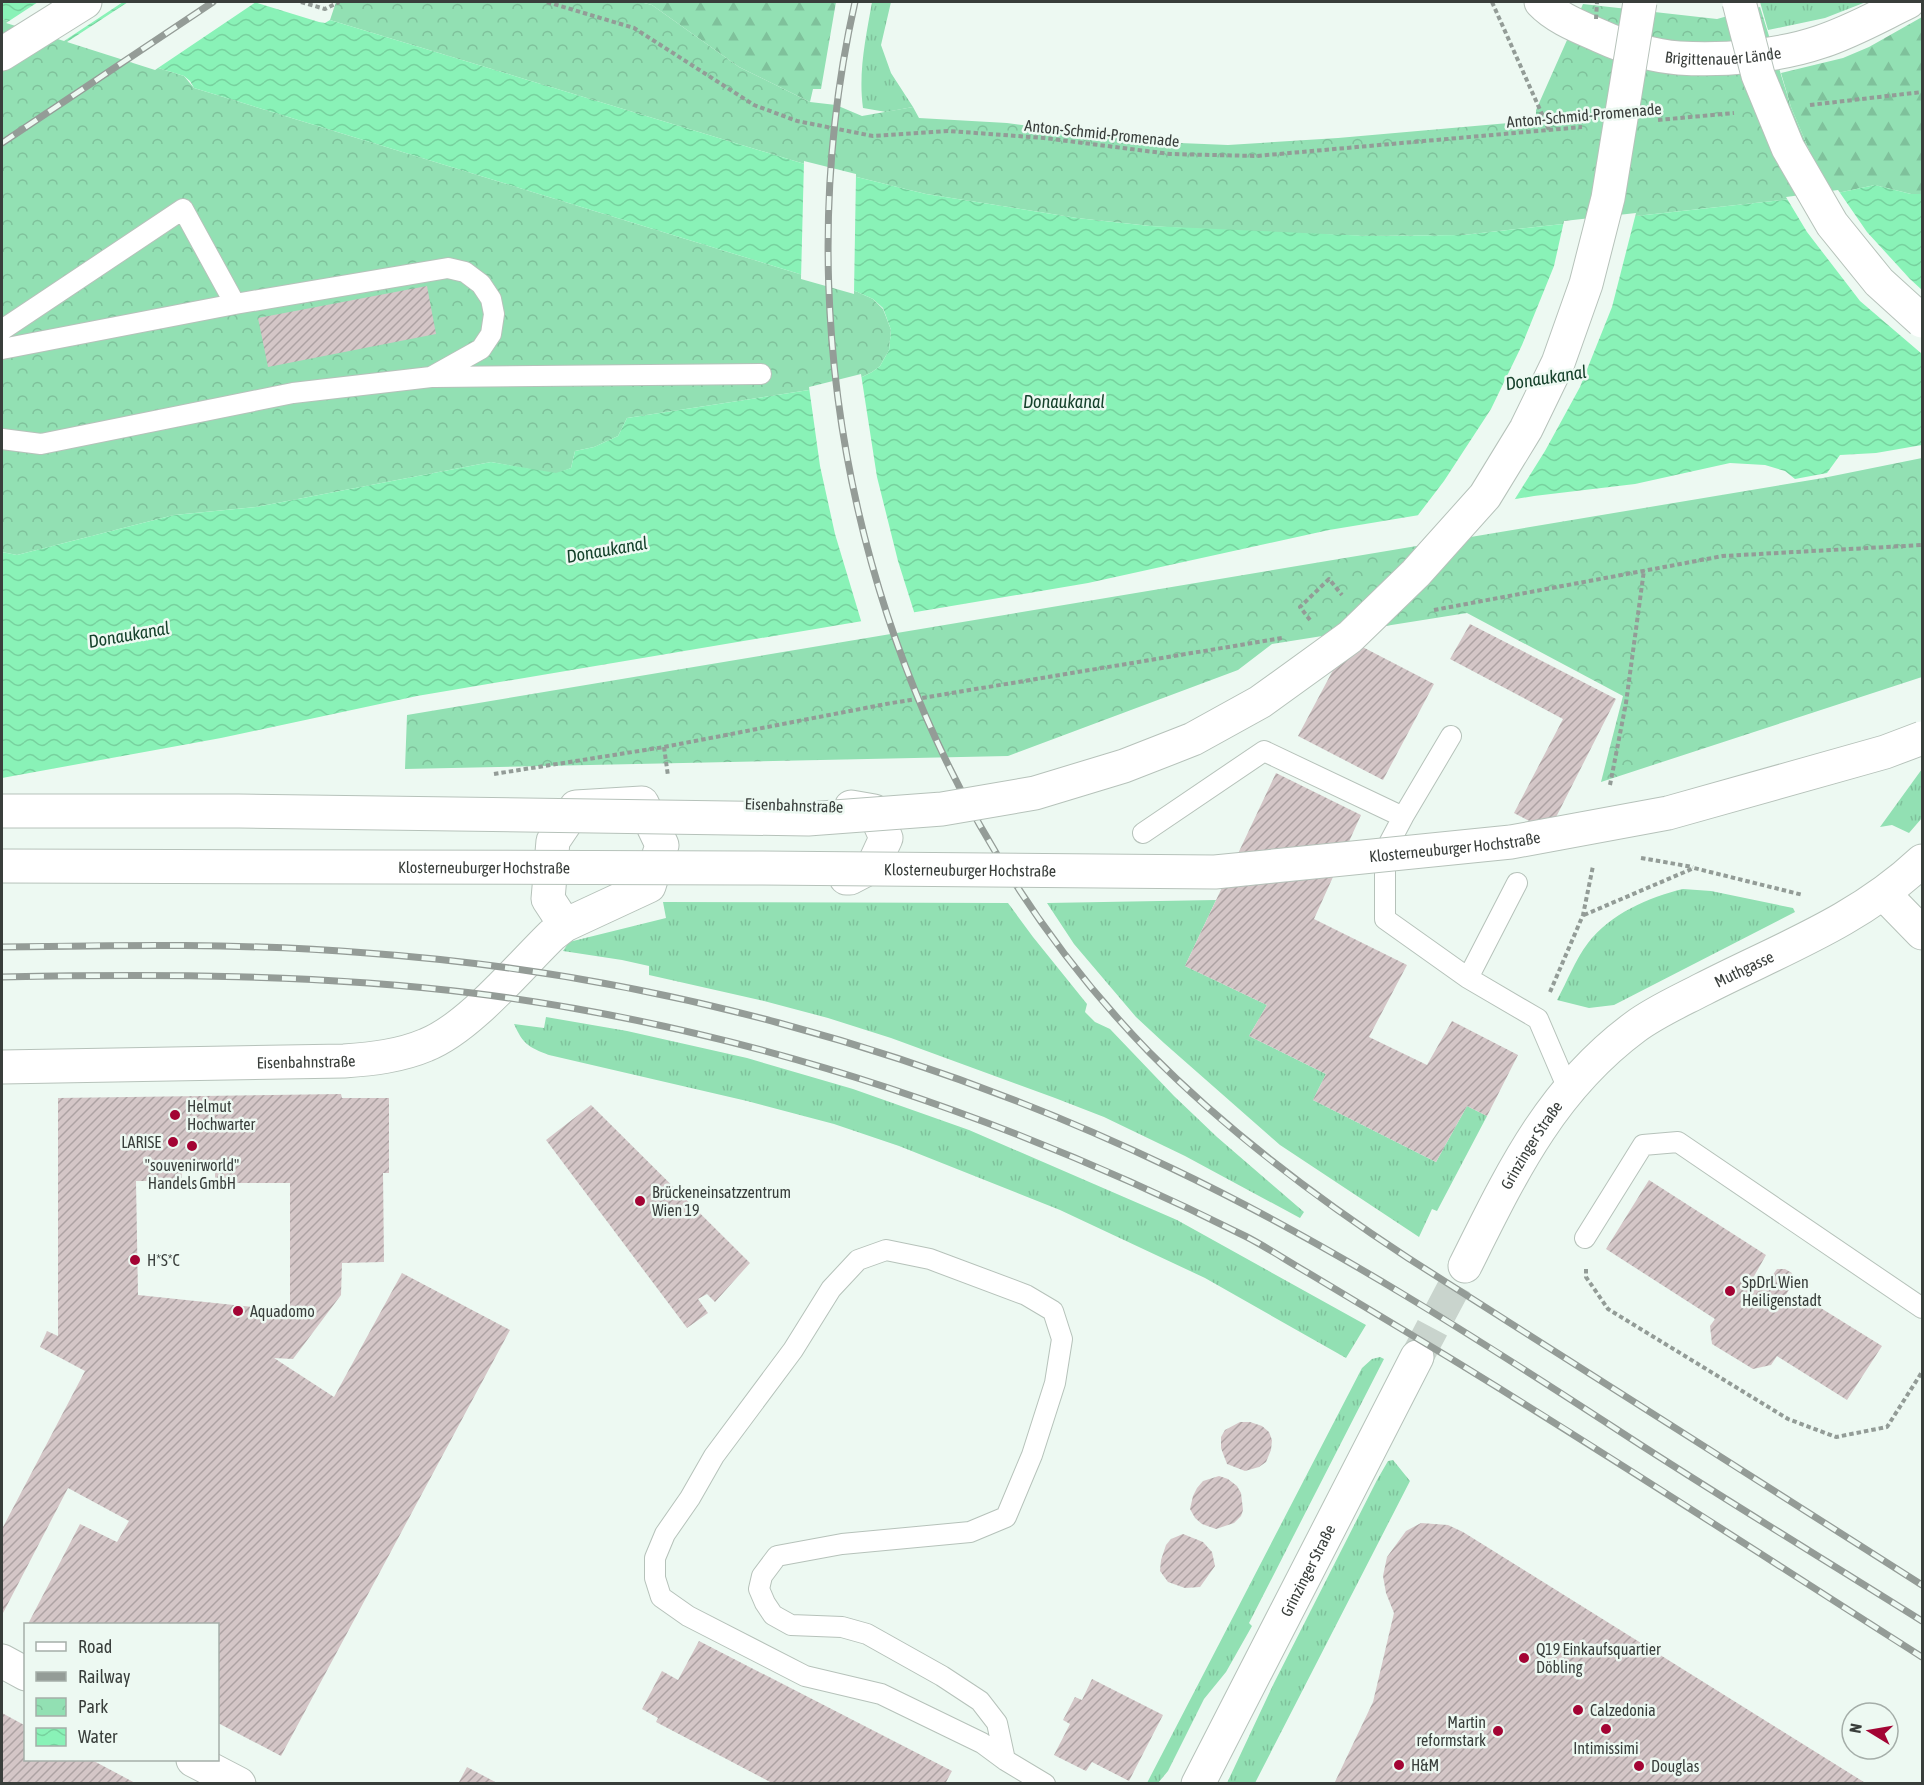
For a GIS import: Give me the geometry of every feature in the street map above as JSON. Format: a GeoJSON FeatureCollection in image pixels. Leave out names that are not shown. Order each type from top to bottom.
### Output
{"type":"FeatureCollection","features":[{"type":"Feature","properties":{"kind":"main road"},"geometry":{"type":"LineString","coordinates":[[13,47],[84,2]]}},
{"type":"Feature","properties":{"kind":"main road","name":"Brigittenauer Lände"},"geometry":{"type":"LineString","coordinates":[[1541,2],[1575,25],[1607,39],[1640,50],[1677,58],[1701,59],[1777,52],[1820,42],[1908,2]]}},
{"type":"Feature","properties":{"kind":"main road"},"geometry":{"type":"LineString","coordinates":[[2,811],[239,811],[808,819],[942,809],[1035,793],[1124,766],[1193,739],[1260,702],[1350,638],[1416,573],[1485,496],[1526,429],[1558,363],[1586,284],[1608,198],[1640,2]]}},
{"type":"Feature","properties":{"kind":"main road"},"geometry":{"type":"LineString","coordinates":[[1739,2],[1758,75],[1788,148],[1832,224],[1879,282],[1923,321]]}},
{"type":"Feature","properties":{"kind":"main road","name":"Klosterneuburger Hochstraße"},"geometry":{"type":"LineString","coordinates":[[2,866],[751,868],[1215,873],[1511,842],[1668,813],[1885,752],[1923,738]]}},
{"type":"Feature","properties":{"kind":"main road"},"geometry":{"type":"LineString","coordinates":[[642,803],[662,845],[649,886]]}},
{"type":"Feature","properties":{"kind":"main road","name":"Eisenbahnstraße"},"geometry":{"type":"LineString","coordinates":[[2,1067],[344,1061],[398,1054],[441,1038],[468,1018],[565,925],[649,886],[750,879],[849,878],[873,866],[886,838],[874,811],[831,804],[642,803],[576,807],[553,842],[548,899],[565,925]]}},
{"type":"Feature","properties":{"kind":"main road","name":"Muthgasse"},"geometry":{"type":"LineString","coordinates":[[1568,1089],[1595,1060],[1636,1026],[1669,1006],[1737,972],[1820,934],[1884,894],[1923,861]]}},
{"type":"Feature","properties":{"kind":"main road"},"geometry":{"type":"LineString","coordinates":[[1884,894],[1923,933]]}},
{"type":"Feature","properties":{"kind":"main road","name":"Grinzinger Straße"},"geometry":{"type":"LineString","coordinates":[[1465,1266],[1531,1140],[1568,1089]]}},
{"type":"Feature","properties":{"kind":"main road","name":"Grinzinger Straße"},"geometry":{"type":"LineString","coordinates":[[1198,1784],[1417,1357]]}},
{"type":"Feature","properties":{"kind":"main road"},"geometry":{"type":"LineString","coordinates":[[2,1661],[24,1673]]}},
{"type":"Feature","properties":{"kind":"main road"},"geometry":{"type":"LineString","coordinates":[[195,1761],[239,1784]]}},
{"type":"Feature","properties":{"kind":"lane"},"geometry":{"type":"LineString","coordinates":[[2,330],[183,209],[235,304]]}},
{"type":"Feature","properties":{"kind":"lane"},"geometry":{"type":"LineString","coordinates":[[2,349],[235,304],[448,268],[465,272],[481,284],[491,298],[494,314],[491,334],[481,349],[431,376]]}},
{"type":"Feature","properties":{"kind":"lane"},"geometry":{"type":"LineString","coordinates":[[2,439],[41,444],[293,393],[431,376],[761,374]]}},
{"type":"Feature","properties":{"kind":"lane"},"geometry":{"type":"LineString","coordinates":[[1450,736],[1385,851],[1385,920],[1468,978],[1538,1018],[1568,1089]]}},
{"type":"Feature","properties":{"kind":"lane"},"geometry":{"type":"LineString","coordinates":[[1143,833],[1264,751],[1403,817]]}},
{"type":"Feature","properties":{"kind":"lane"},"geometry":{"type":"LineString","coordinates":[[1468,978],[1517,883]]}},
{"type":"Feature","properties":{"kind":"lane"},"geometry":{"type":"LineString","coordinates":[[1585,1238],[1643,1145],[1678,1142],[1923,1308]]}},
{"type":"Feature","properties":{"kind":"lane"},"geometry":{"type":"LineString","coordinates":[[1005,1760],[997,1723],[980,1701],[942,1676],[867,1634],[842,1627],[791,1625],[773,1615],[765,1604],[759,1589],[762,1576],[777,1556],[842,1544],[970,1532],[1006,1517],[1032,1455],[1055,1383],[1062,1339],[1053,1311],[1026,1294],[930,1259],[886,1250],[858,1260],[831,1289],[793,1350],[714,1456],[690,1498],[665,1534],[655,1558],[655,1578],[661,1597],[688,1616],[805,1676],[881,1694],[982,1743],[1005,1760],[1045,1784]]}},
{"type":"Feature","properties":{"kind":"path"},"geometry":{"type":"LineString","coordinates":[[301,2],[325,9],[339,2]]}},
{"type":"Feature","properties":{"kind":"path","name":"Anton-Schmid-Promenade"},"geometry":{"type":"LineString","coordinates":[[546,2],[634,28],[754,105],[797,121],[873,136],[949,131],[1044,138],[1170,154],[1256,156],[1585,126],[1586,136]]}},
{"type":"Feature","properties":{"kind":"path"},"geometry":{"type":"LineString","coordinates":[[1492,2],[1549,130]]}},
{"type":"Feature","properties":{"kind":"path"},"geometry":{"type":"LineString","coordinates":[[1596,25],[1597,2]]}},
{"type":"Feature","properties":{"kind":"path","name":"Anton-Schmid-Promenade"},"geometry":{"type":"LineString","coordinates":[[1651,121],[1685,118]]}},
{"type":"Feature","properties":{"kind":"path"},"geometry":{"type":"LineString","coordinates":[[1434,610],[1723,556],[1923,544]]}},
{"type":"Feature","properties":{"kind":"path"},"geometry":{"type":"LineString","coordinates":[[1310,620],[1300,607],[1329,579],[1343,594],[1338,602]]}},
{"type":"Feature","properties":{"kind":"path"},"geometry":{"type":"LineString","coordinates":[[486,776],[664,747],[886,704],[1294,636]]}},
{"type":"Feature","properties":{"kind":"path"},"geometry":{"type":"LineString","coordinates":[[1640,858],[1694,867],[1803,895]]}},
{"type":"Feature","properties":{"kind":"path"},"geometry":{"type":"LineString","coordinates":[[1583,915],[1694,867]]}},
{"type":"Feature","properties":{"kind":"path"},"geometry":{"type":"LineString","coordinates":[[1585,1238],[1586,1276],[1608,1309],[1788,1419],[1836,1437],[1887,1427],[1923,1372]]}},
{"type":"Feature","properties":{"kind":"green space"},"geometry":{"type":"Polygon","coordinates":[[[336,2],[640,2],[652,5],[739,67],[810,102],[836,105],[862,116],[913,107],[919,118],[1007,123],[1156,142],[1228,145],[1531,121],[1536,115],[1536,110],[1583,4],[1717,19],[1760,7],[1791,107],[1828,195],[1463,235],[1370,236],[1252,232],[1150,226],[1077,218],[926,194],[808,165],[330,20],[336,2]]]}},
{"type":"Feature","properties":{"kind":"green space"},"geometry":{"type":"Polygon","coordinates":[[[640,2],[836,2],[821,89],[813,89],[810,102],[739,67],[652,5],[640,2]]]}},
{"type":"Feature","properties":{"kind":"green space"},"geometry":{"type":"Polygon","coordinates":[[[872,2],[891,2],[881,45],[891,73],[913,107],[886,112],[863,108],[862,68],[872,2]]]}},
{"type":"Feature","properties":{"kind":"green space"},"geometry":{"type":"Polygon","coordinates":[[[1760,2],[1866,2],[1825,18],[1768,30],[1760,2]]]}},
{"type":"Feature","properties":{"kind":"green space"},"geometry":{"type":"Polygon","coordinates":[[[1922,17],[1922,194],[1911,194],[1875,185],[1828,195],[1791,107],[1781,73],[1843,58],[1869,47],[1922,17]]]}},
{"type":"Feature","properties":{"kind":"green space"},"geometry":{"type":"Polygon","coordinates":[[[2,19],[184,76],[194,88],[855,291],[873,299],[883,309],[891,330],[889,350],[880,366],[862,377],[809,390],[627,418],[618,436],[594,447],[575,451],[571,468],[556,474],[491,462],[256,507],[174,515],[17,555],[2,552],[2,19]]]}},
{"type":"Feature","properties":{"kind":"green space"},"geometry":{"type":"Polygon","coordinates":[[[1922,458],[1922,677],[1601,782],[1623,696],[1467,613],[1272,644],[1238,670],[1008,756],[405,769],[407,715],[1823,478],[1922,458]]]}},
{"type":"Feature","properties":{"kind":"green space"},"geometry":{"type":"Polygon","coordinates":[[[1922,769],[1922,818],[1909,833],[1892,825],[1880,827],[1922,769]]]}},
{"type":"Feature","properties":{"kind":"green space"},"geometry":{"type":"Polygon","coordinates":[[[1683,889],[1711,891],[1793,908],[1795,912],[1614,1005],[1589,1008],[1557,1000],[1583,950],[1607,923],[1644,902],[1683,889]]]}},
{"type":"Feature","properties":{"kind":"green space"},"geometry":{"type":"Polygon","coordinates":[[[1216,900],[1185,966],[1267,1005],[1249,1036],[1326,1074],[1313,1100],[1436,1162],[1467,1106],[1487,1116],[1437,1211],[1432,1209],[1419,1237],[1280,1145],[1164,1043],[1136,1017],[1074,944],[1047,903],[1216,900]]]}},
{"type":"Feature","properties":{"kind":"green space"},"geometry":{"type":"Polygon","coordinates":[[[663,902],[1008,903],[1087,1004],[1085,1012],[1095,1022],[1110,1029],[1217,1137],[1304,1212],[1300,1218],[1185,1156],[1104,1117],[891,1038],[764,1001],[649,975],[649,966],[563,951],[569,942],[666,918],[663,902]]]}},
{"type":"Feature","properties":{"kind":"green space"},"geometry":{"type":"Polygon","coordinates":[[[546,1017],[627,1031],[747,1058],[853,1089],[969,1130],[1177,1220],[1366,1325],[1346,1358],[1205,1278],[1060,1210],[899,1146],[834,1124],[747,1101],[549,1055],[531,1047],[523,1040],[514,1024],[544,1028],[546,1017]]]}},
{"type":"Feature","properties":{"kind":"green space"},"geometry":{"type":"Polygon","coordinates":[[[1380,1357],[1384,1359],[1249,1623],[1252,1626],[1226,1672],[1204,1699],[1168,1771],[1158,1783],[1147,1783],[1362,1368],[1372,1359],[1380,1357]]]}},
{"type":"Feature","properties":{"kind":"green space"},"geometry":{"type":"Polygon","coordinates":[[[1393,1460],[1410,1481],[1255,1783],[1227,1783],[1274,1683],[1377,1480],[1388,1461],[1393,1460]]]}},
{"type":"Feature","properties":{"kind":"water","name":"Donaukanal"},"geometry":{"type":"Polygon","coordinates":[[[2,2],[254,2],[319,22],[325,23],[330,20],[808,165],[926,194],[1077,218],[1150,226],[1370,236],[1463,235],[1828,195],[1875,185],[1911,194],[1922,194],[1922,445],[1876,453],[1840,455],[1827,473],[1795,479],[1785,471],[1765,465],[1730,463],[1635,484],[1534,496],[1329,530],[1088,583],[417,696],[221,738],[2,778],[2,552],[17,555],[174,515],[256,507],[491,462],[556,473],[571,468],[575,451],[594,447],[618,436],[627,418],[809,390],[862,377],[880,366],[889,350],[891,330],[883,308],[873,299],[855,291],[194,88],[184,76],[2,19],[2,2]]]}},
{"type":"Feature","properties":{"kind":"pier"},"geometry":{"type":"Polygon","coordinates":[[[38,2],[123,2],[64,41],[6,23],[38,2]]]}},
{"type":"Feature","properties":{"kind":"pier"},"geometry":{"type":"Polygon","coordinates":[[[128,2],[256,2],[155,70],[67,42],[128,2]]]}},
{"type":"Feature","properties":{"kind":"pier"},"geometry":{"type":"Polygon","coordinates":[[[804,161],[856,174],[854,294],[801,279],[804,161]]]}},
{"type":"Feature","properties":{"kind":"pier"},"geometry":{"type":"Polygon","coordinates":[[[1838,190],[1867,232],[1922,290],[1922,354],[1860,301],[1807,232],[1786,197],[1838,190]]]}},
{"type":"Feature","properties":{"kind":"pier"},"geometry":{"type":"Polygon","coordinates":[[[1636,213],[1612,307],[1580,387],[1545,451],[1513,502],[1415,519],[1444,481],[1491,409],[1522,345],[1554,266],[1564,221],[1636,213]]]}},
{"type":"Feature","properties":{"kind":"pier"},"geometry":{"type":"Polygon","coordinates":[[[861,374],[877,477],[898,561],[915,615],[862,624],[835,534],[820,466],[809,387],[861,374]]]}},
{"type":"Feature","properties":{"kind":"building"},"geometry":{"type":"Polygon","coordinates":[[[427,286],[436,334],[268,367],[258,318],[427,286]]]}},
{"type":"Feature","properties":{"kind":"building"},"geometry":{"type":"Polygon","coordinates":[[[1470,624],[1616,699],[1549,831],[1514,813],[1563,719],[1450,659],[1470,624]]]}},
{"type":"Feature","properties":{"kind":"building"},"geometry":{"type":"Polygon","coordinates":[[[1349,640],[1434,684],[1383,780],[1298,736],[1349,640]]]}},
{"type":"Feature","properties":{"kind":"building"},"geometry":{"type":"Polygon","coordinates":[[[1276,773],[1361,815],[1314,919],[1407,965],[1369,1037],[1427,1065],[1452,1021],[1518,1055],[1487,1116],[1467,1106],[1436,1162],[1313,1100],[1326,1074],[1249,1036],[1267,1005],[1185,966],[1276,773]]]}},
{"type":"Feature","properties":{"kind":"building"},"geometry":{"type":"Polygon","coordinates":[[[341,1094],[342,1098],[389,1098],[389,1173],[383,1173],[384,1262],[342,1263],[341,1295],[293,1359],[274,1358],[334,1397],[402,1273],[510,1330],[281,1756],[219,1724],[219,1623],[29,1623],[80,1524],[117,1542],[129,1521],[68,1488],[2,1612],[2,1529],[85,1371],[40,1347],[47,1331],[58,1336],[58,1098],[341,1094]],[[182,1172],[181,1181],[136,1181],[138,1295],[253,1307],[290,1307],[290,1183],[215,1183],[215,1172],[182,1172]]]}},
{"type":"Feature","properties":{"kind":"building","name":"Brückeneinsatzzentrum Wien 19"},"geometry":{"type":"Polygon","coordinates":[[[591,1105],[750,1263],[715,1302],[707,1294],[698,1299],[708,1313],[687,1328],[546,1140],[591,1105]]]}},
{"type":"Feature","properties":{"kind":"building","name":"SpDrL Wien Heiligenstadt"},"geometry":{"type":"Polygon","coordinates":[[[1649,1180],[1766,1255],[1753,1278],[1765,1286],[1777,1269],[1785,1269],[1792,1273],[1793,1283],[1784,1298],[1798,1306],[1803,1297],[1882,1346],[1847,1400],[1777,1356],[1771,1365],[1753,1369],[1712,1344],[1710,1326],[1715,1319],[1606,1249],[1649,1180]]]}},
{"type":"Feature","properties":{"kind":"building"},"geometry":{"type":"Polygon","coordinates":[[[1240,1422],[1262,1426],[1269,1432],[1272,1440],[1266,1462],[1259,1467],[1245,1471],[1227,1464],[1221,1448],[1221,1437],[1225,1430],[1240,1422]]]}},
{"type":"Feature","properties":{"kind":"building"},"geometry":{"type":"Polygon","coordinates":[[[1219,1476],[1237,1486],[1241,1493],[1243,1510],[1234,1523],[1216,1529],[1202,1524],[1190,1509],[1193,1496],[1203,1481],[1219,1476]]]}},
{"type":"Feature","properties":{"kind":"building","name":"Q19 Einkaufsquartier Döbling"},"geometry":{"type":"Polygon","coordinates":[[[1421,1523],[1448,1525],[1463,1532],[1867,1784],[1334,1784],[1373,1702],[1394,1613],[1386,1593],[1383,1576],[1387,1557],[1406,1531],[1421,1523]]]}},
{"type":"Feature","properties":{"kind":"building"},"geometry":{"type":"Polygon","coordinates":[[[1183,1534],[1203,1542],[1212,1552],[1215,1566],[1200,1587],[1185,1588],[1168,1582],[1160,1571],[1166,1545],[1171,1539],[1183,1534]]]}},
{"type":"Feature","properties":{"kind":"building"},"geometry":{"type":"Polygon","coordinates":[[[699,1641],[952,1771],[945,1784],[774,1784],[656,1722],[658,1718],[642,1709],[662,1671],[678,1680],[699,1641]]]}},
{"type":"Feature","properties":{"kind":"building"},"geometry":{"type":"Polygon","coordinates":[[[1092,1679],[1163,1715],[1129,1781],[1092,1762],[1086,1771],[1054,1755],[1070,1724],[1063,1720],[1075,1697],[1082,1700],[1092,1679]]]}},
{"type":"Feature","properties":{"kind":"building"},"geometry":{"type":"Polygon","coordinates":[[[2,1713],[24,1725],[24,1761],[94,1761],[137,1784],[2,1784],[2,1713]]]}},
{"type":"Feature","properties":{"kind":"building"},"geometry":{"type":"Polygon","coordinates":[[[467,1767],[499,1784],[458,1784],[467,1767]]]}},
{"type":"Feature","properties":{"kind":"tunnel"},"geometry":{"type":"LineString","coordinates":[[1417,1357],[1465,1266]]}},
{"type":"Feature","properties":{"kind":"railway"},"geometry":{"type":"LineString","coordinates":[[2,143],[213,2]]}},
{"type":"Feature","properties":{"kind":"railway"},"geometry":{"type":"LineString","coordinates":[[855,2],[833,142],[829,283],[842,424],[872,563],[918,697],[980,825],[1057,944],[1149,1052],[1209,1109],[1306,1187],[1408,1258],[1922,1585]]}},
{"type":"Feature","properties":{"kind":"railway"},"geometry":{"type":"LineString","coordinates":[[2,947],[230,946],[367,953],[471,963],[575,978],[677,998],[779,1023],[880,1053],[979,1087],[1076,1125],[1171,1168],[1231,1197],[1347,1261],[1461,1330],[1703,1485],[1922,1621]]}},
{"type":"Feature","properties":{"kind":"railway"},"geometry":{"type":"LineString","coordinates":[[2,977],[296,979],[472,993],[573,1008],[674,1028],[772,1053],[870,1082],[966,1115],[1061,1152],[1155,1193],[1255,1241],[1505,1392],[1922,1657]]}},
{"type":"Feature","properties":{"kind":"place","name":"Helmut Hochwarter"},"geometry":{"type":"Point","coordinates":[175,1115]}},
{"type":"Feature","properties":{"kind":"place","name":"LARISE"},"geometry":{"type":"Point","coordinates":[173,1142]}},
{"type":"Feature","properties":{"kind":"place","name":"\"souvenirworld\" Handels GmbH"},"geometry":{"type":"Point","coordinates":[192,1146]}},
{"type":"Feature","properties":{"kind":"place","name":"Brückeneinsatzzentrum Wien 19"},"geometry":{"type":"Point","coordinates":[640,1201]}},
{"type":"Feature","properties":{"kind":"place","name":"H*S*C"},"geometry":{"type":"Point","coordinates":[135,1260]}},
{"type":"Feature","properties":{"kind":"place","name":"SpDrL Wien Heiligenstadt"},"geometry":{"type":"Point","coordinates":[1730,1291]}},
{"type":"Feature","properties":{"kind":"place","name":"Aquadomo"},"geometry":{"type":"Point","coordinates":[238,1311]}},
{"type":"Feature","properties":{"kind":"place","name":"Q19 Einkaufsquartier Döbling"},"geometry":{"type":"Point","coordinates":[1524,1658]}},
{"type":"Feature","properties":{"kind":"place","name":"Calzedonia"},"geometry":{"type":"Point","coordinates":[1578,1710]}},
{"type":"Feature","properties":{"kind":"place","name":"Intimissimi"},"geometry":{"type":"Point","coordinates":[1606,1729]}},
{"type":"Feature","properties":{"kind":"place","name":"Martin reformstark"},"geometry":{"type":"Point","coordinates":[1498,1731]}},
{"type":"Feature","properties":{"kind":"place","name":"H&M"},"geometry":{"type":"Point","coordinates":[1399,1765]}},
{"type":"Feature","properties":{"kind":"place","name":"Douglas"},"geometry":{"type":"Point","coordinates":[1639,1766]}}]}
